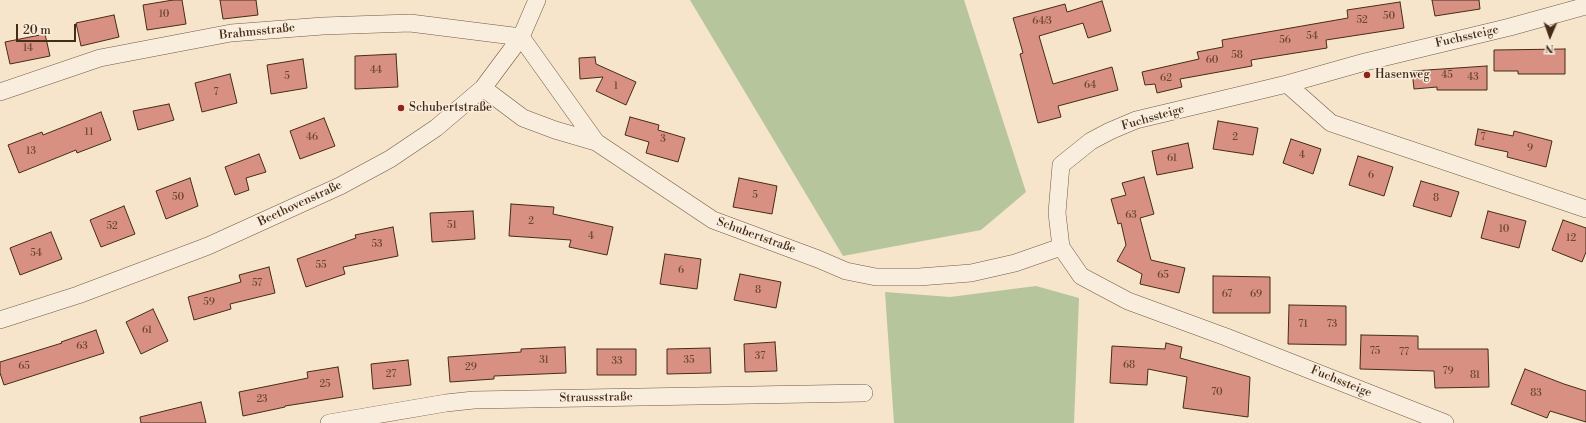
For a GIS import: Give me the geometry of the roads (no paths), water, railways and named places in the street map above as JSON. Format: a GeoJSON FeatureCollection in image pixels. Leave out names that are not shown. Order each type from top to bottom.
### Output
{"type":"FeatureCollection","features":[{"type":"Feature","properties":{"kind":"street","name":"Beethovenstraße"},"geometry":{"type":"LineString","coordinates":[[0,320],[78,295],[208,246],[340,186],[390,159],[436,128],[483,88],[521,37],[537,0]]}},
{"type":"Feature","properties":{"kind":"street","name":"Fuchssteige"},"geometry":{"type":"LineString","coordinates":[[1445,423],[1233,340],[1128,301],[1081,276],[1061,248],[1057,213],[1061,165],[1091,141],[1136,120],[1287,84],[1365,62],[1510,27],[1586,6]]}},
{"type":"Feature","properties":{"kind":"street","name":"Brahmsstraße"},"geometry":{"type":"LineString","coordinates":[[0,92],[100,58],[231,33],[323,26],[410,23],[521,37]]}},
{"type":"Feature","properties":{"kind":"street","name":"Schubertstraße"},"geometry":{"type":"LineString","coordinates":[[521,37],[596,142],[713,220],[846,271],[876,277],[919,277],[971,273],[1015,263],[1061,248]]}},
{"type":"Feature","properties":{"kind":"street"},"geometry":{"type":"LineString","coordinates":[[1287,84],[1331,123],[1586,209]]}},
{"type":"Feature","properties":{"kind":"street"},"geometry":{"type":"LineString","coordinates":[[483,88],[523,118],[555,130],[596,142]]}},
{"type":"Feature","properties":{"kind":"street","name":"Straussstraße"},"geometry":{"type":"LineString","coordinates":[[329,423],[446,403],[474,400],[864,393]]}},
{"type":"Feature","properties":{"kind":"place","name":"Hasenweg"},"geometry":{"type":"Point","coordinates":[1367,75]}},
{"type":"Feature","properties":{"kind":"place","name":"Schubertstraße"},"geometry":{"type":"Point","coordinates":[401,108]}}]}
